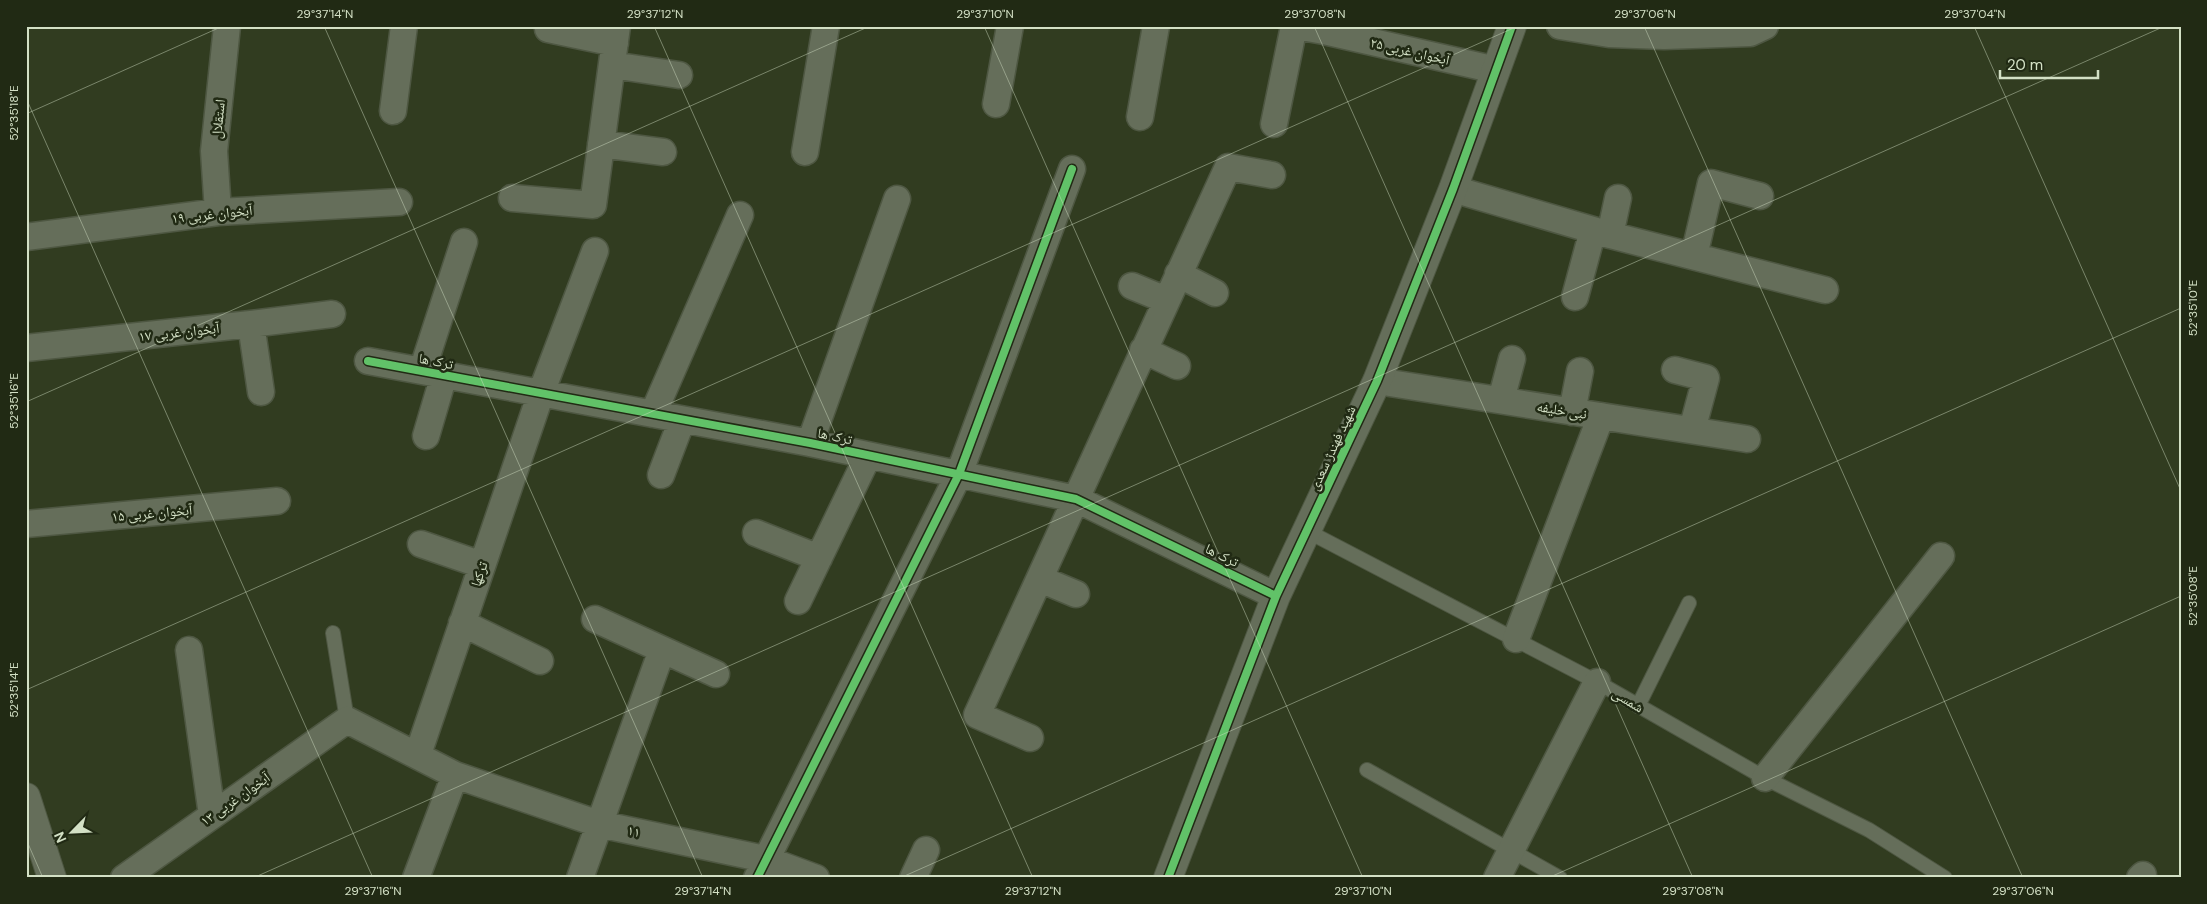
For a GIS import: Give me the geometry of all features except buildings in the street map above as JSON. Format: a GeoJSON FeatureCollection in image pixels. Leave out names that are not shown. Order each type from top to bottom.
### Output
{"type":"FeatureCollection","features":[{"type":"Feature","properties":{"kind":"street","name":"استقلال"},"geometry":{"type":"LineString","coordinates":[[218,212],[214,151],[227,26]]}},
{"type":"Feature","properties":{"kind":"street"},"geometry":{"type":"LineString","coordinates":[[393,111],[404,26]]}},
{"type":"Feature","properties":{"kind":"street"},"geometry":{"type":"LineString","coordinates":[[804,152],[826,26]]}},
{"type":"Feature","properties":{"kind":"street"},"geometry":{"type":"LineString","coordinates":[[996,104],[1010,26]]}},
{"type":"Feature","properties":{"kind":"street"},"geometry":{"type":"LineString","coordinates":[[1140,117],[1156,26]]}},
{"type":"Feature","properties":{"kind":"street"},"geometry":{"type":"LineString","coordinates":[[1274,124],[1295,26]]}},
{"type":"Feature","properties":{"kind":"street","name":"آبخوان غربی ۲۵"},"geometry":{"type":"LineString","coordinates":[[1295,26],[1324,28],[1496,70]]}},
{"type":"Feature","properties":{"kind":"street","name":"شهید فهندژ سعدی"},"geometry":{"type":"LineString","coordinates":[[1168,878],[1276,596],[1377,381],[1453,189],[1512,26]]}},
{"type":"Feature","properties":{"kind":"street"},"geometry":{"type":"LineString","coordinates":[[1560,26],[1609,34],[1664,36],[1750,33],[1764,26]]}},
{"type":"Feature","properties":{"kind":"street"},"geometry":{"type":"LineString","coordinates":[[548,29],[614,45],[679,75]]}},
{"type":"Feature","properties":{"kind":"street"},"geometry":{"type":"LineString","coordinates":[[512,198],[593,206],[614,45]]}},
{"type":"Feature","properties":{"kind":"street"},"geometry":{"type":"LineString","coordinates":[[601,144],[663,152]]}},
{"type":"Feature","properties":{"kind":"street"},"geometry":{"type":"LineString","coordinates":[[1030,738],[977,715],[1228,167],[1272,175]]}},
{"type":"Feature","properties":{"kind":"street"},"geometry":{"type":"LineString","coordinates":[[761,868],[959,474],[1072,169]]}},
{"type":"Feature","properties":{"kind":"street"},"geometry":{"type":"LineString","coordinates":[[1694,256],[1711,183],[1760,196]]}},
{"type":"Feature","properties":{"kind":"street"},"geometry":{"type":"LineString","coordinates":[[1453,189],[1602,232],[1825,290]]}},
{"type":"Feature","properties":{"kind":"street"},"geometry":{"type":"LineString","coordinates":[[1575,297],[1618,198]]}},
{"type":"Feature","properties":{"kind":"street"},"geometry":{"type":"LineString","coordinates":[[810,443],[897,199]]}},
{"type":"Feature","properties":{"kind":"street","name":"آبخوان غربی ۱۹"},"geometry":{"type":"LineString","coordinates":[[26,237],[218,212],[399,202]]}},
{"type":"Feature","properties":{"kind":"street"},"geometry":{"type":"LineString","coordinates":[[653,414],[740,215]]}},
{"type":"Feature","properties":{"kind":"street"},"geometry":{"type":"LineString","coordinates":[[426,436],[433,373],[464,242]]}},
{"type":"Feature","properties":{"kind":"street","name":"ترکها"},"geometry":{"type":"LineString","coordinates":[[418,754],[541,393],[596,251]]}},
{"type":"Feature","properties":{"kind":"street"},"geometry":{"type":"LineString","coordinates":[[1178,274],[1216,293]]}},
{"type":"Feature","properties":{"kind":"street"},"geometry":{"type":"LineString","coordinates":[[1132,286],[1166,300]]}},
{"type":"Feature","properties":{"kind":"street","name":"آبخوان غربی ۱۷"},"geometry":{"type":"LineString","coordinates":[[26,348],[332,314]]}},
{"type":"Feature","properties":{"kind":"street"},"geometry":{"type":"LineString","coordinates":[[251,324],[260,392]]}},
{"type":"Feature","properties":{"kind":"street"},"geometry":{"type":"LineString","coordinates":[[1144,350],[1177,366]]}},
{"type":"Feature","properties":{"kind":"street"},"geometry":{"type":"LineString","coordinates":[[1501,400],[1512,359]]}},
{"type":"Feature","properties":{"kind":"street","name":"ترک ها"},"geometry":{"type":"LineString","coordinates":[[368,361],[810,443],[1076,499],[1276,596]]}},
{"type":"Feature","properties":{"kind":"street"},"geometry":{"type":"LineString","coordinates":[[1675,370],[1706,378],[1692,430]]}},
{"type":"Feature","properties":{"kind":"street"},"geometry":{"type":"LineString","coordinates":[[1572,412],[1580,371]]}},
{"type":"Feature","properties":{"kind":"street","name":"نبی خلیفه"},"geometry":{"type":"LineString","coordinates":[[1377,381],[1747,439]]}},
{"type":"Feature","properties":{"kind":"street"},"geometry":{"type":"LineString","coordinates":[[1516,639],[1601,416]]}},
{"type":"Feature","properties":{"kind":"street"},"geometry":{"type":"LineString","coordinates":[[661,475],[682,420]]}},
{"type":"Feature","properties":{"kind":"street"},"geometry":{"type":"LineString","coordinates":[[798,601],[868,456]]}},
{"type":"Feature","properties":{"kind":"street","name":"آبخوان غربی ۱۵"},"geometry":{"type":"LineString","coordinates":[[26,524],[277,501]]}},
{"type":"Feature","properties":{"kind":"street"},"geometry":{"type":"LineString","coordinates":[[756,533],[819,558]]}},
{"type":"Feature","properties":{"kind":"street"},"geometry":{"type":"LineString","coordinates":[[422,544],[482,565]]}},
{"type":"Feature","properties":{"kind":"street"},"geometry":{"type":"LineString","coordinates":[[1765,778],[1941,556]]}},
{"type":"Feature","properties":{"kind":"street"},"geometry":{"type":"LineString","coordinates":[[1040,579],[1076,594]]}},
{"type":"Feature","properties":{"kind":"street"},"geometry":{"type":"LineString","coordinates":[[595,619],[716,674]]}},
{"type":"Feature","properties":{"kind":"street"},"geometry":{"type":"LineString","coordinates":[[462,623],[540,661]]}},
{"type":"Feature","properties":{"kind":"street"},"geometry":{"type":"LineString","coordinates":[[190,650],[212,815]]}},
{"type":"Feature","properties":{"kind":"street"},"geometry":{"type":"LineString","coordinates":[[580,878],[662,650]]}},
{"type":"Feature","properties":{"kind":"street"},"geometry":{"type":"LineString","coordinates":[[1497,878],[1597,682]]}},
{"type":"Feature","properties":{"kind":"street","name":"۱۱"},"geometry":{"type":"LineString","coordinates":[[347,720],[418,754],[455,775],[599,824],[761,868],[816,878]]}},
{"type":"Feature","properties":{"kind":"street","name":"آبخوان غربی ۱۳"},"geometry":{"type":"LineString","coordinates":[[124,878],[150,870],[212,815],[347,720]]}},
{"type":"Feature","properties":{"kind":"street"},"geometry":{"type":"LineString","coordinates":[[416,878],[455,775]]}},
{"type":"Feature","properties":{"kind":"street"},"geometry":{"type":"LineString","coordinates":[[26,797],[52,878]]}},
{"type":"Feature","properties":{"kind":"street"},"geometry":{"type":"LineString","coordinates":[[913,878],[926,850]]}},
{"type":"Feature","properties":{"kind":"lane","name":"شمسی"},"geometry":{"type":"LineString","coordinates":[[1307,531],[1597,682],[1765,778],[1869,830],[1944,878]]}},
{"type":"Feature","properties":{"kind":"lane"},"geometry":{"type":"LineString","coordinates":[[1638,706],[1690,603]]}},
{"type":"Feature","properties":{"kind":"lane"},"geometry":{"type":"LineString","coordinates":[[333,633],[347,720]]}},
{"type":"Feature","properties":{"kind":"lane"},"geometry":{"type":"LineString","coordinates":[[1367,770],[1560,878]]}},
{"type":"Feature","properties":{"kind":"cycle path"},"geometry":{"type":"LineString","coordinates":[[1168,878],[1276,596],[1377,381],[1453,189],[1512,26]]}},
{"type":"Feature","properties":{"kind":"cycle path"},"geometry":{"type":"LineString","coordinates":[[757,878],[959,474],[1072,169]]}},
{"type":"Feature","properties":{"kind":"cycle path"},"geometry":{"type":"LineString","coordinates":[[368,361],[810,443],[1076,499],[1276,596]]}}]}
